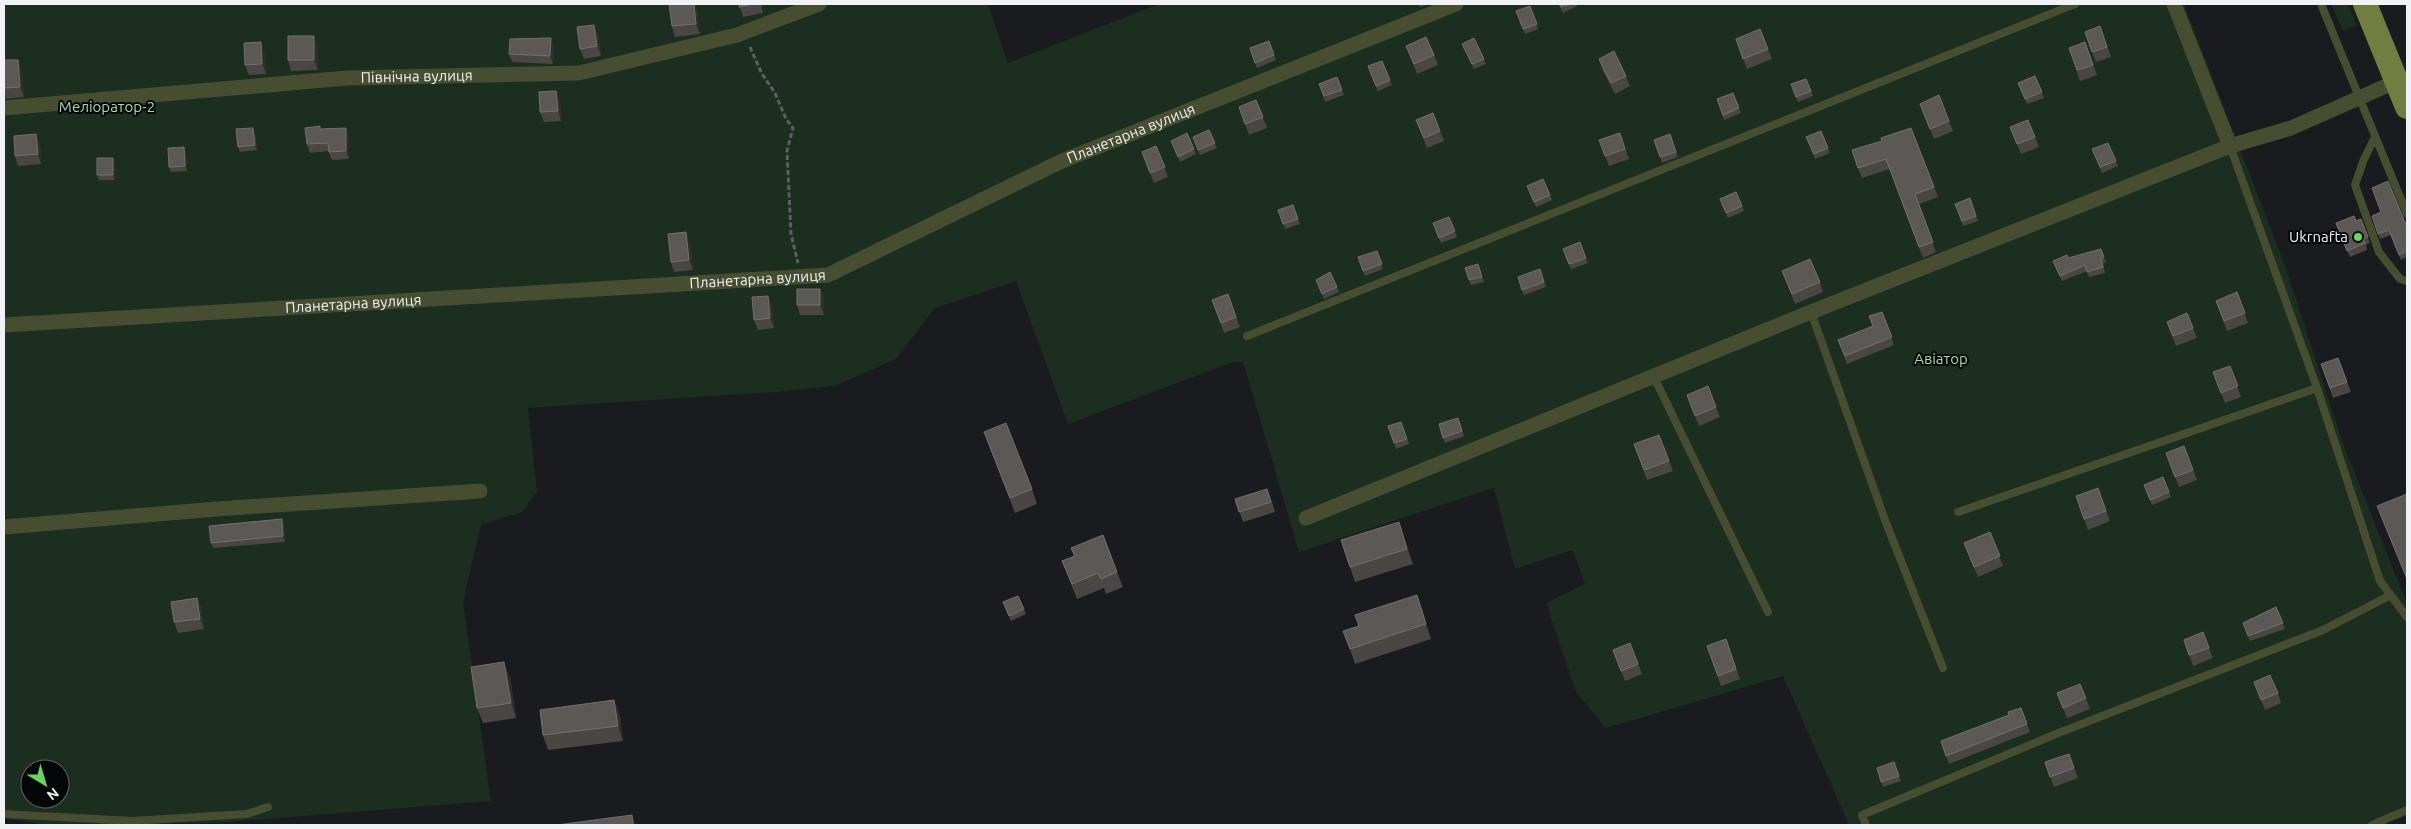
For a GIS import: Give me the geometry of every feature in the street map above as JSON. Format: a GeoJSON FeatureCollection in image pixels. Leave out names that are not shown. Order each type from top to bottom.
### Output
{"type":"FeatureCollection","features":[{"type":"Feature","properties":{"kind":"main road"},"geometry":{"type":"LineString","coordinates":[[2365,4],[2402,79],[2407,108]]}},
{"type":"Feature","properties":{"kind":"street","name":"Північна вулиця"},"geometry":{"type":"LineString","coordinates":[[4,108],[347,78],[579,73],[744,32],[819,4]]}},
{"type":"Feature","properties":{"kind":"street","name":"Планетарна вулиця"},"geometry":{"type":"LineString","coordinates":[[4,325],[828,275],[1062,161],[1456,4]]}},
{"type":"Feature","properties":{"kind":"street"},"geometry":{"type":"LineString","coordinates":[[2174,4],[2230,146]]}},
{"type":"Feature","properties":{"kind":"street"},"geometry":{"type":"LineString","coordinates":[[1306,518],[1811,312],[2230,146],[2291,128],[2402,79]]}},
{"type":"Feature","properties":{"kind":"street"},"geometry":{"type":"LineString","coordinates":[[4,527],[217,509],[480,491]]}},
{"type":"Feature","properties":{"kind":"lane"},"geometry":{"type":"LineString","coordinates":[[1247,336],[2075,4]]}},
{"type":"Feature","properties":{"kind":"lane"},"geometry":{"type":"LineString","coordinates":[[2321,4],[2407,214]]}},
{"type":"Feature","properties":{"kind":"lane"},"geometry":{"type":"LineString","coordinates":[[2375,137],[2364,159],[2355,185],[2379,252],[2400,279],[2407,282]]}},
{"type":"Feature","properties":{"kind":"lane"},"geometry":{"type":"LineString","coordinates":[[2230,146],[2318,388],[2380,581],[2389,596],[2407,617]]}},
{"type":"Feature","properties":{"kind":"lane"},"geometry":{"type":"LineString","coordinates":[[1811,312],[1886,520],[1943,668]]}},
{"type":"Feature","properties":{"kind":"lane"},"geometry":{"type":"LineString","coordinates":[[1653,376],[1768,612]]}},
{"type":"Feature","properties":{"kind":"lane"},"geometry":{"type":"LineString","coordinates":[[1958,512],[2318,388]]}},
{"type":"Feature","properties":{"kind":"lane"},"geometry":{"type":"LineString","coordinates":[[1866,825],[1862,815],[2061,732],[2323,630],[2389,596]]}},
{"type":"Feature","properties":{"kind":"lane"},"geometry":{"type":"LineString","coordinates":[[4,814],[132,821],[247,814],[268,806]]}},
{"type":"Feature","properties":{"kind":"lane"},"geometry":{"type":"LineString","coordinates":[[2372,825],[2407,810]]}},
{"type":"Feature","properties":{"kind":"path"},"geometry":{"type":"LineString","coordinates":[[744,32],[762,74],[776,93],[786,119],[793,128],[786,151],[791,234],[799,268],[794,277]]}},
{"type":"Feature","properties":{"kind":"green space","name":"Авіатор"},"geometry":{"type":"Polygon","coordinates":[[[4,4],[988,4],[1008,63],[1159,4],[2184,4],[2284,263],[2344,446],[2407,604],[2407,815],[2382,825],[1849,825],[1783,676],[1606,728],[1576,692],[1546,603],[1585,584],[1573,550],[1515,569],[1494,488],[1299,552],[1243,362],[1233,362],[1068,424],[1016,281],[935,308],[896,359],[835,386],[776,392],[528,408],[537,492],[522,512],[481,525],[463,602],[491,801],[217,823],[48,825],[4,818],[4,4]]]}},
{"type":"Feature","properties":{"kind":"green space"},"geometry":{"type":"Polygon","coordinates":[[[2331,4],[2348,4],[2357,25],[2343,31],[2331,4]]]}},
{"type":"Feature","properties":{"kind":"building"},"geometry":{"type":"Polygon","coordinates":[[[669,4],[694,4],[696,24],[672,26],[669,4]]]}},
{"type":"Feature","properties":{"kind":"building"},"geometry":{"type":"Polygon","coordinates":[[[739,4],[753,4],[739,7],[739,4]]]}},
{"type":"Feature","properties":{"kind":"building"},"geometry":{"type":"Polygon","coordinates":[[[1559,4],[1570,4],[1561,7],[1559,4]]]}},
{"type":"Feature","properties":{"kind":"building"},"geometry":{"type":"Polygon","coordinates":[[[1530,6],[1537,24],[1523,29],[1516,11],[1530,6]]]}},
{"type":"Feature","properties":{"kind":"building"},"geometry":{"type":"Polygon","coordinates":[[[594,25],[597,46],[580,49],[577,27],[594,25]]]}},
{"type":"Feature","properties":{"kind":"building"},"geometry":{"type":"Polygon","coordinates":[[[2100,26],[2107,47],[2092,52],[2085,32],[2100,26]]]}},
{"type":"Feature","properties":{"kind":"building"},"geometry":{"type":"Polygon","coordinates":[[[1760,29],[1768,49],[1743,59],[1736,39],[1760,29]]]}},
{"type":"Feature","properties":{"kind":"building"},"geometry":{"type":"Polygon","coordinates":[[[288,36],[314,36],[314,60],[288,60],[288,36]]]}},
{"type":"Feature","properties":{"kind":"building"},"geometry":{"type":"Polygon","coordinates":[[[1426,37],[1434,55],[1414,64],[1406,46],[1426,37]]]}},
{"type":"Feature","properties":{"kind":"building"},"geometry":{"type":"Polygon","coordinates":[[[551,38],[550,56],[509,54],[510,39],[551,38]]]}},
{"type":"Feature","properties":{"kind":"building"},"geometry":{"type":"Polygon","coordinates":[[[1474,38],[1484,59],[1472,64],[1462,44],[1474,38]]]}},
{"type":"Feature","properties":{"kind":"building"},"geometry":{"type":"Polygon","coordinates":[[[1269,41],[1274,55],[1255,63],[1250,48],[1269,41]]]}},
{"type":"Feature","properties":{"kind":"building"},"geometry":{"type":"Polygon","coordinates":[[[261,42],[262,64],[245,65],[244,43],[261,42]]]}},
{"type":"Feature","properties":{"kind":"building"},"geometry":{"type":"Polygon","coordinates":[[[2085,42],[2093,65],[2077,70],[2069,48],[2085,42]]]}},
{"type":"Feature","properties":{"kind":"building"},"geometry":{"type":"Polygon","coordinates":[[[1614,51],[1626,76],[1611,83],[1599,59],[1614,51]]]}},
{"type":"Feature","properties":{"kind":"building"},"geometry":{"type":"Polygon","coordinates":[[[4,60],[18,60],[20,87],[4,88],[4,60]]]}},
{"type":"Feature","properties":{"kind":"building"},"geometry":{"type":"Polygon","coordinates":[[[1382,61],[1390,80],[1376,86],[1368,66],[1382,61]]]}},
{"type":"Feature","properties":{"kind":"building"},"geometry":{"type":"Polygon","coordinates":[[[2035,76],[2042,92],[2025,99],[2018,83],[2035,76]]]}},
{"type":"Feature","properties":{"kind":"building"},"geometry":{"type":"Polygon","coordinates":[[[1337,77],[1342,90],[1324,96],[1319,84],[1337,77]]]}},
{"type":"Feature","properties":{"kind":"building"},"geometry":{"type":"Polygon","coordinates":[[[1806,79],[1811,91],[1796,97],[1791,84],[1806,79]]]}},
{"type":"Feature","properties":{"kind":"building"},"geometry":{"type":"Polygon","coordinates":[[[556,91],[558,111],[540,112],[539,92],[556,91]]]}},
{"type":"Feature","properties":{"kind":"building"},"geometry":{"type":"Polygon","coordinates":[[[1733,93],[1739,108],[1723,115],[1717,99],[1733,93]]]}},
{"type":"Feature","properties":{"kind":"building"},"geometry":{"type":"Polygon","coordinates":[[[1939,95],[1949,121],[1930,129],[1920,104],[1939,95]]]}},
{"type":"Feature","properties":{"kind":"building"},"geometry":{"type":"Polygon","coordinates":[[[1256,100],[1263,117],[1245,124],[1239,107],[1256,100]]]}},
{"type":"Feature","properties":{"kind":"building"},"geometry":{"type":"Polygon","coordinates":[[[1433,113],[1440,131],[1424,138],[1416,120],[1433,113]]]}},
{"type":"Feature","properties":{"kind":"building"},"geometry":{"type":"Polygon","coordinates":[[[2028,120],[2035,137],[2017,144],[2010,127],[2028,120]]]}},
{"type":"Feature","properties":{"kind":"building"},"geometry":{"type":"Polygon","coordinates":[[[320,126],[320,129],[346,128],[346,151],[329,152],[328,143],[307,144],[305,128],[320,126]]]}},
{"type":"Feature","properties":{"kind":"building"},"geometry":{"type":"Polygon","coordinates":[[[253,128],[255,145],[238,147],[236,129],[253,128]]]}},
{"type":"Feature","properties":{"kind":"building"},"geometry":{"type":"Polygon","coordinates":[[[1911,128],[1934,187],[1915,194],[1933,242],[1919,247],[1886,159],[1858,168],[1852,150],[1882,141],[1881,138],[1911,128]]]}},
{"type":"Feature","properties":{"kind":"building"},"geometry":{"type":"Polygon","coordinates":[[[1209,130],[1215,143],[1198,150],[1193,137],[1209,130]]]}},
{"type":"Feature","properties":{"kind":"building"},"geometry":{"type":"Polygon","coordinates":[[[1821,131],[1828,148],[1814,154],[1806,137],[1821,131]]]}},
{"type":"Feature","properties":{"kind":"building"},"geometry":{"type":"Polygon","coordinates":[[[1187,133],[1194,149],[1178,157],[1171,141],[1187,133]]]}},
{"type":"Feature","properties":{"kind":"building"},"geometry":{"type":"Polygon","coordinates":[[[1620,133],[1625,149],[1605,156],[1599,140],[1620,133]]]}},
{"type":"Feature","properties":{"kind":"building"},"geometry":{"type":"Polygon","coordinates":[[[36,134],[38,154],[15,156],[14,136],[36,134]]]}},
{"type":"Feature","properties":{"kind":"building"},"geometry":{"type":"Polygon","coordinates":[[[1670,134],[1676,152],[1660,157],[1654,140],[1670,134]]]}},
{"type":"Feature","properties":{"kind":"building"},"geometry":{"type":"Polygon","coordinates":[[[2108,143],[2116,161],[2100,167],[2092,149],[2108,143]]]}},
{"type":"Feature","properties":{"kind":"building"},"geometry":{"type":"Polygon","coordinates":[[[1156,146],[1165,167],[1150,173],[1142,152],[1156,146]]]}},
{"type":"Feature","properties":{"kind":"building"},"geometry":{"type":"Polygon","coordinates":[[[184,147],[185,166],[169,167],[168,148],[184,147]]]}},
{"type":"Feature","properties":{"kind":"building"},"geometry":{"type":"Polygon","coordinates":[[[97,158],[113,158],[113,175],[97,175],[97,158]]]}},
{"type":"Feature","properties":{"kind":"building"},"geometry":{"type":"Polygon","coordinates":[[[1543,179],[1550,195],[1534,202],[1527,186],[1543,179]]]}},
{"type":"Feature","properties":{"kind":"building"},"geometry":{"type":"Polygon","coordinates":[[[2388,181],[2407,227],[2407,251],[2399,255],[2389,230],[2378,234],[2372,216],[2381,212],[2372,188],[2388,181]]]}},
{"type":"Feature","properties":{"kind":"building"},"geometry":{"type":"Polygon","coordinates":[[[1736,192],[1742,206],[1726,213],[1720,199],[1736,192]]]}},
{"type":"Feature","properties":{"kind":"building"},"geometry":{"type":"Polygon","coordinates":[[[1970,198],[1976,216],[1962,221],[1955,204],[1970,198]]]}},
{"type":"Feature","properties":{"kind":"building"},"geometry":{"type":"Polygon","coordinates":[[[1293,205],[1298,219],[1283,224],[1278,210],[1293,205]]]}},
{"type":"Feature","properties":{"kind":"building"},"geometry":{"type":"Polygon","coordinates":[[[2354,216],[2356,221],[2361,219],[2368,237],[2363,239],[2365,243],[2347,251],[2336,223],[2354,216]]]}},
{"type":"Feature","properties":{"kind":"building"},"geometry":{"type":"Polygon","coordinates":[[[1449,217],[1455,231],[1439,238],[1433,223],[1449,217]]]}},
{"type":"Feature","properties":{"kind":"building"},"geometry":{"type":"Polygon","coordinates":[[[686,232],[689,260],[671,262],[668,234],[686,232]]]}},
{"type":"Feature","properties":{"kind":"building"},"geometry":{"type":"Polygon","coordinates":[[[1580,242],[1586,258],[1569,264],[1563,249],[1580,242]]]}},
{"type":"Feature","properties":{"kind":"building"},"geometry":{"type":"Polygon","coordinates":[[[2101,249],[2104,257],[2101,259],[2103,267],[2087,272],[2085,265],[2060,276],[2053,261],[2067,255],[2068,258],[2101,249]]]}},
{"type":"Feature","properties":{"kind":"building"},"geometry":{"type":"Polygon","coordinates":[[[1377,251],[1382,264],[1363,271],[1358,257],[1377,251]]]}},
{"type":"Feature","properties":{"kind":"building"},"geometry":{"type":"Polygon","coordinates":[[[1810,259],[1820,282],[1792,294],[1782,271],[1810,259]]]}},
{"type":"Feature","properties":{"kind":"building"},"geometry":{"type":"Polygon","coordinates":[[[1478,264],[1482,277],[1469,280],[1465,268],[1478,264]]]}},
{"type":"Feature","properties":{"kind":"building"},"geometry":{"type":"Polygon","coordinates":[[[1540,269],[1544,282],[1522,290],[1518,277],[1540,269]]]}},
{"type":"Feature","properties":{"kind":"building"},"geometry":{"type":"Polygon","coordinates":[[[1330,272],[1337,287],[1322,294],[1316,280],[1330,272]]]}},
{"type":"Feature","properties":{"kind":"building"},"geometry":{"type":"Polygon","coordinates":[[[797,289],[820,289],[820,305],[797,305],[797,289]]]}},
{"type":"Feature","properties":{"kind":"building"},"geometry":{"type":"Polygon","coordinates":[[[2237,292],[2245,313],[2224,321],[2216,301],[2237,292]]]}},
{"type":"Feature","properties":{"kind":"building"},"geometry":{"type":"Polygon","coordinates":[[[1228,294],[1236,317],[1221,323],[1212,300],[1228,294]]]}},
{"type":"Feature","properties":{"kind":"building"},"geometry":{"type":"Polygon","coordinates":[[[768,296],[770,318],[754,320],[752,297],[768,296]]]}},
{"type":"Feature","properties":{"kind":"building"},"geometry":{"type":"Polygon","coordinates":[[[1882,312],[1892,337],[1845,356],[1838,340],[1873,326],[1869,316],[1882,312]]]}},
{"type":"Feature","properties":{"kind":"building"},"geometry":{"type":"Polygon","coordinates":[[[2187,313],[2193,328],[2173,336],[2167,322],[2187,313]]]}},
{"type":"Feature","properties":{"kind":"building"},"geometry":{"type":"Polygon","coordinates":[[[2338,358],[2347,382],[2330,388],[2321,364],[2338,358]]]}},
{"type":"Feature","properties":{"kind":"building"},"geometry":{"type":"Polygon","coordinates":[[[2230,366],[2238,386],[2221,393],[2213,372],[2230,366]]]}},
{"type":"Feature","properties":{"kind":"building"},"geometry":{"type":"Polygon","coordinates":[[[1708,386],[1716,407],[1695,416],[1687,395],[1708,386]]]}},
{"type":"Feature","properties":{"kind":"building"},"geometry":{"type":"Polygon","coordinates":[[[1458,418],[1462,431],[1443,438],[1439,424],[1458,418]]]}},
{"type":"Feature","properties":{"kind":"building"},"geometry":{"type":"Polygon","coordinates":[[[1401,422],[1407,439],[1394,443],[1388,426],[1401,422]]]}},
{"type":"Feature","properties":{"kind":"building"},"geometry":{"type":"Polygon","coordinates":[[[1006,423],[1032,489],[1010,498],[984,432],[1006,423]]]}},
{"type":"Feature","properties":{"kind":"building"},"geometry":{"type":"Polygon","coordinates":[[[1659,435],[1669,461],[1644,470],[1634,444],[1659,435]]]}},
{"type":"Feature","properties":{"kind":"building"},"geometry":{"type":"Polygon","coordinates":[[[2184,446],[2193,470],[2175,477],[2166,453],[2184,446]]]}},
{"type":"Feature","properties":{"kind":"building"},"geometry":{"type":"Polygon","coordinates":[[[2163,477],[2169,492],[2150,500],[2144,485],[2163,477]]]}},
{"type":"Feature","properties":{"kind":"building"},"geometry":{"type":"Polygon","coordinates":[[[2098,488],[2106,511],[2084,519],[2076,496],[2098,488]]]}},
{"type":"Feature","properties":{"kind":"building"},"geometry":{"type":"Polygon","coordinates":[[[1267,489],[1271,502],[1239,512],[1235,499],[1267,489]]]}},
{"type":"Feature","properties":{"kind":"building"},"geometry":{"type":"Polygon","coordinates":[[[2407,494],[2407,579],[2377,506],[2407,494]]]}},
{"type":"Feature","properties":{"kind":"building"},"geometry":{"type":"Polygon","coordinates":[[[282,519],[283,536],[211,543],[209,526],[282,519]]]}},
{"type":"Feature","properties":{"kind":"building"},"geometry":{"type":"Polygon","coordinates":[[[1399,522],[1407,549],[1350,567],[1341,540],[1399,522]]]}},
{"type":"Feature","properties":{"kind":"building"},"geometry":{"type":"Polygon","coordinates":[[[1990,532],[2000,556],[1974,567],[1964,543],[1990,532]]]}},
{"type":"Feature","properties":{"kind":"building"},"geometry":{"type":"Polygon","coordinates":[[[1103,535],[1117,572],[1101,579],[1098,573],[1072,584],[1062,561],[1075,556],[1071,548],[1103,535]]]}},
{"type":"Feature","properties":{"kind":"building"},"geometry":{"type":"Polygon","coordinates":[[[1417,595],[1426,624],[1350,649],[1343,631],[1359,626],[1355,615],[1417,595]]]}},
{"type":"Feature","properties":{"kind":"building"},"geometry":{"type":"Polygon","coordinates":[[[1018,596],[1024,609],[1009,616],[1003,602],[1018,596]]]}},
{"type":"Feature","properties":{"kind":"building"},"geometry":{"type":"Polygon","coordinates":[[[197,598],[200,619],[174,622],[171,602],[197,598]]]}},
{"type":"Feature","properties":{"kind":"building"},"geometry":{"type":"Polygon","coordinates":[[[2276,607],[2283,623],[2248,636],[2243,623],[2276,607]]]}},
{"type":"Feature","properties":{"kind":"building"},"geometry":{"type":"Polygon","coordinates":[[[2203,632],[2209,648],[2189,655],[2184,640],[2203,632]]]}},
{"type":"Feature","properties":{"kind":"building"},"geometry":{"type":"Polygon","coordinates":[[[1726,639],[1736,669],[1718,676],[1707,646],[1726,639]]]}},
{"type":"Feature","properties":{"kind":"building"},"geometry":{"type":"Polygon","coordinates":[[[1630,643],[1638,664],[1621,671],[1613,650],[1630,643]]]}},
{"type":"Feature","properties":{"kind":"building"},"geometry":{"type":"Polygon","coordinates":[[[504,662],[511,703],[477,708],[471,667],[504,662]]]}},
{"type":"Feature","properties":{"kind":"building"},"geometry":{"type":"Polygon","coordinates":[[[2270,675],[2278,693],[2261,700],[2254,682],[2270,675]]]}},
{"type":"Feature","properties":{"kind":"building"},"geometry":{"type":"Polygon","coordinates":[[[2080,684],[2086,698],[2063,708],[2057,693],[2080,684]]]}},
{"type":"Feature","properties":{"kind":"building"},"geometry":{"type":"Polygon","coordinates":[[[614,700],[618,726],[543,735],[540,710],[614,700]]]}},
{"type":"Feature","properties":{"kind":"building"},"geometry":{"type":"Polygon","coordinates":[[[2021,708],[2027,724],[1946,756],[1941,741],[2009,715],[2008,712],[2021,708]]]}},
{"type":"Feature","properties":{"kind":"building"},"geometry":{"type":"Polygon","coordinates":[[[2069,754],[2074,768],[2050,777],[2045,762],[2069,754]]]}},
{"type":"Feature","properties":{"kind":"building"},"geometry":{"type":"Polygon","coordinates":[[[1894,762],[1899,776],[1881,782],[1877,768],[1894,762]]]}},
{"type":"Feature","properties":{"kind":"building"},"geometry":{"type":"Polygon","coordinates":[[[632,815],[633,825],[557,825],[632,815]]]}},
{"type":"Feature","properties":{"kind":"place","name":"Ukrnafta"},"geometry":{"type":"Point","coordinates":[2358,237]}},
{"type":"Feature","properties":{"kind":"park label","name":"Меліоратор-2"},"geometry":{"type":"Point","coordinates":[107,107]}}]}
